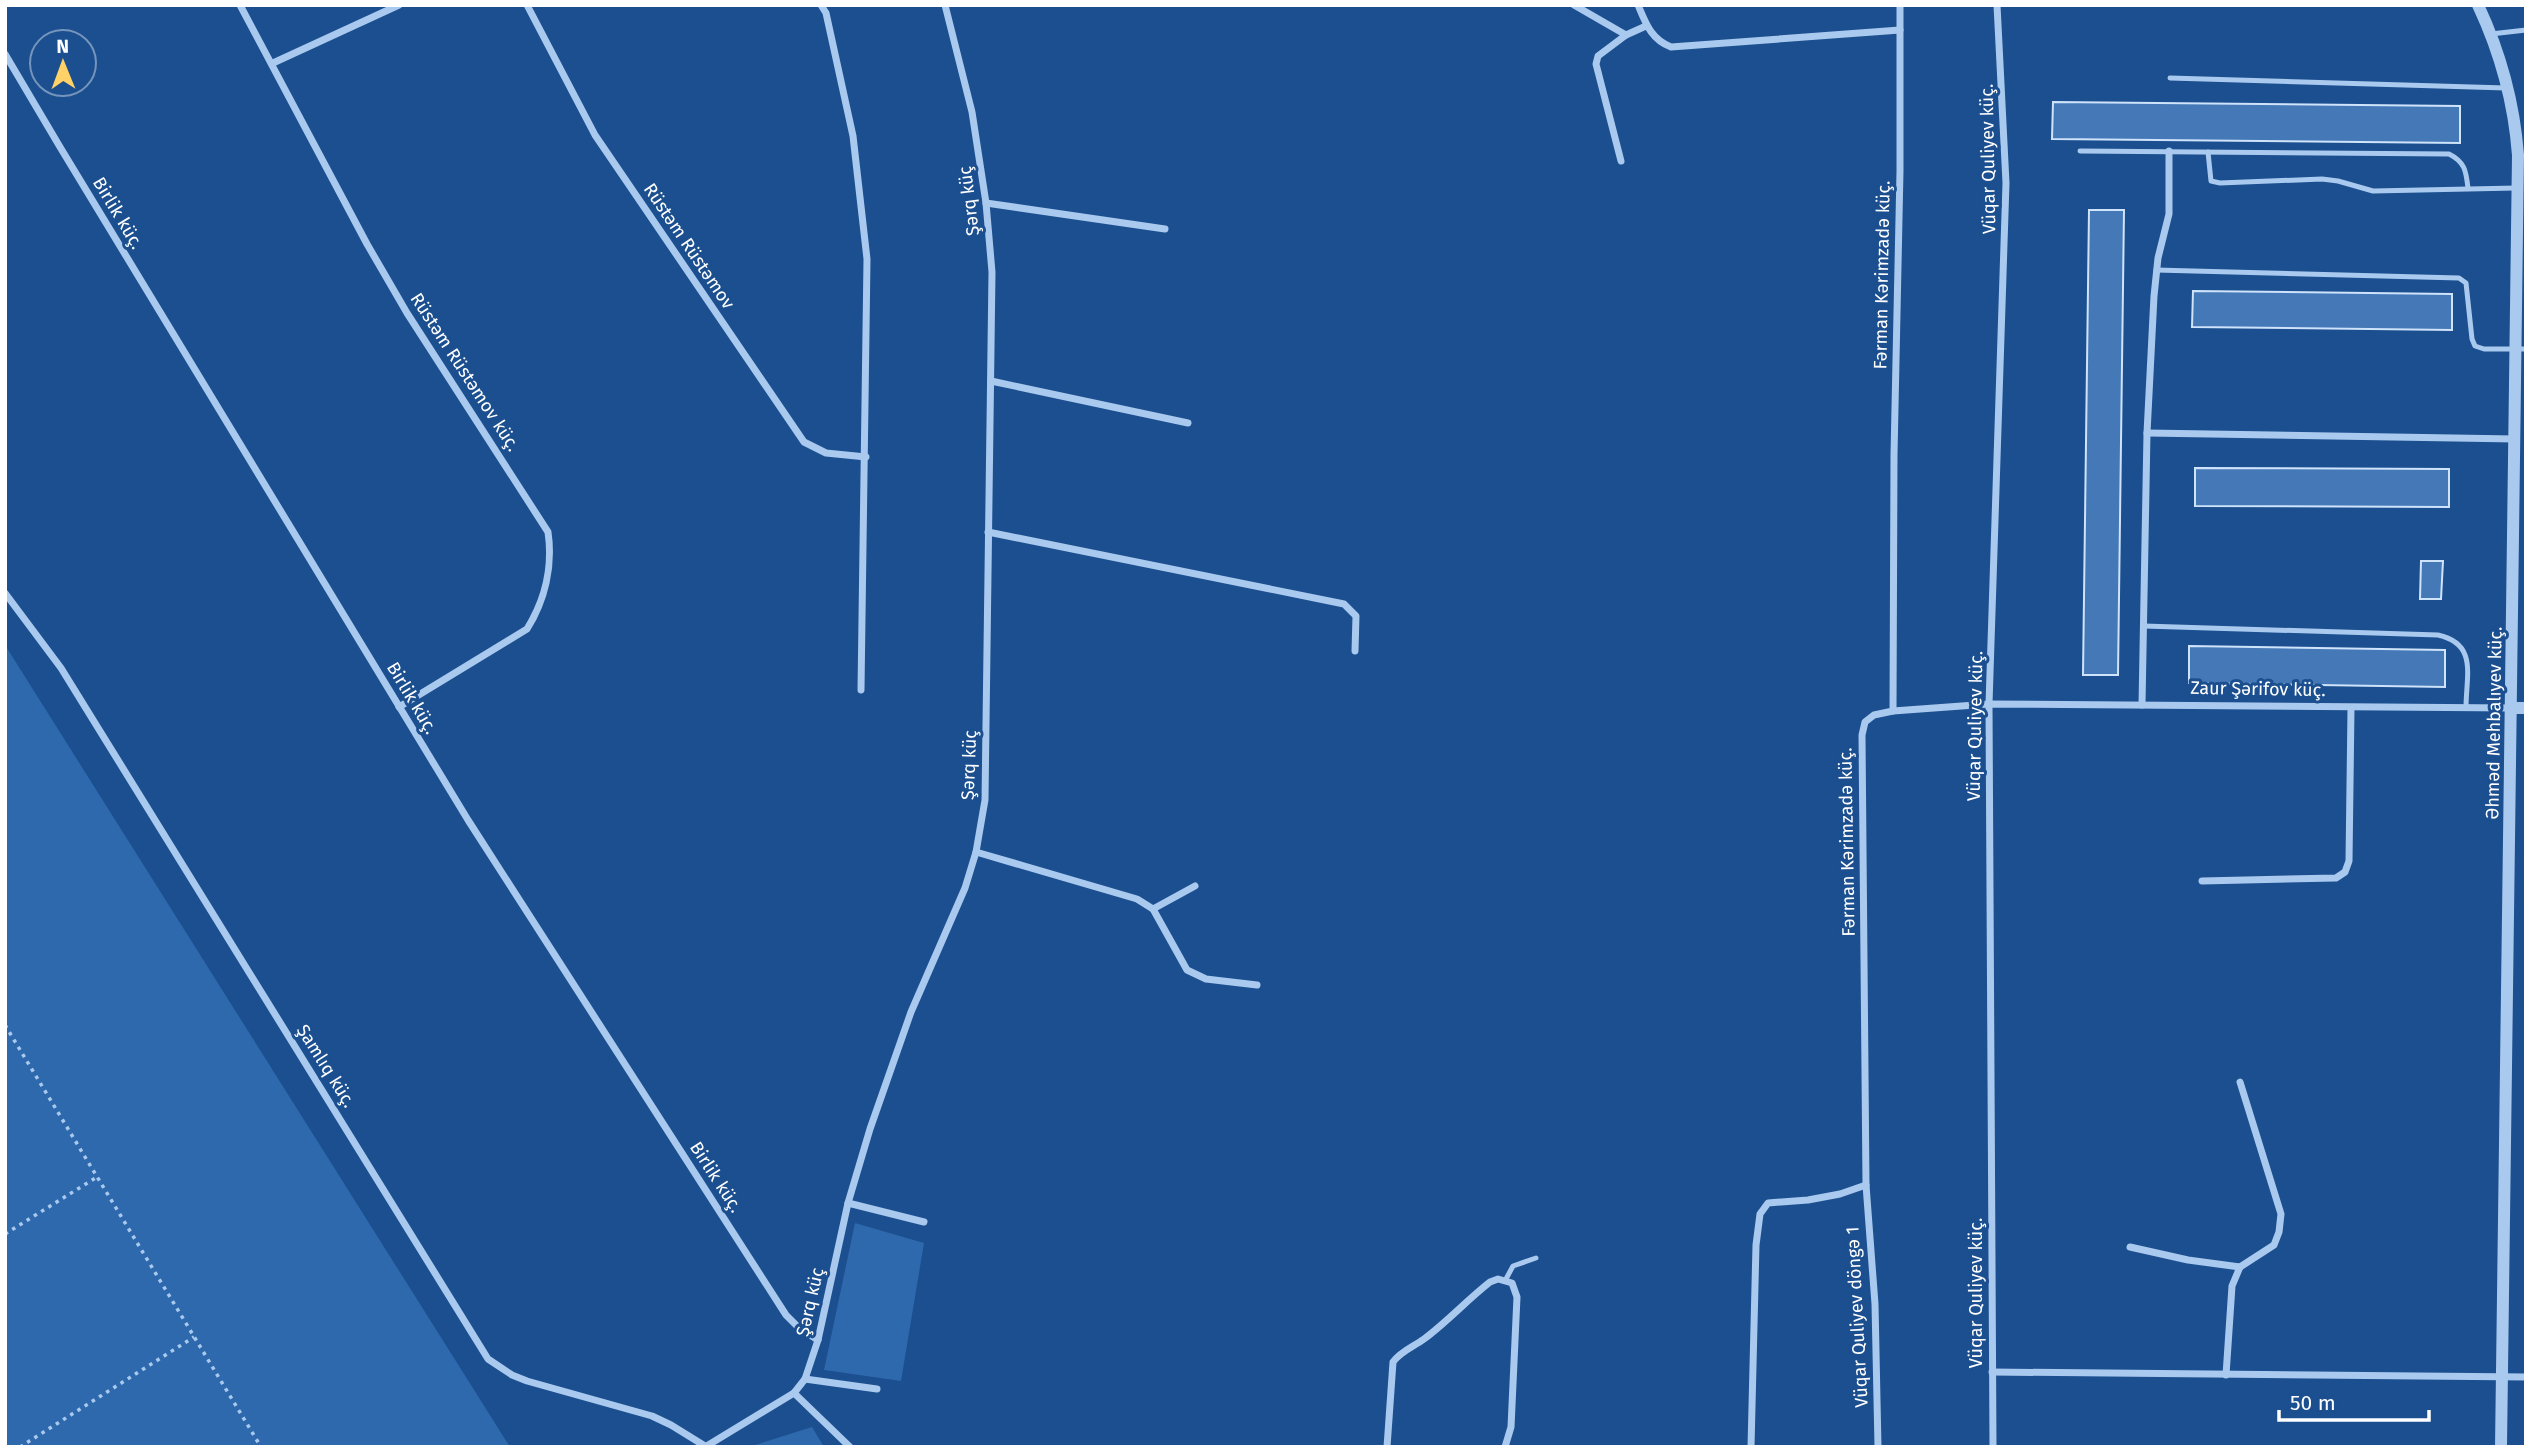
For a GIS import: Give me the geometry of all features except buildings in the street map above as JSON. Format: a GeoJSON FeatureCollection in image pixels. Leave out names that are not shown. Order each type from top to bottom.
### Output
{"type":"FeatureCollection","features":[{"type":"Feature","properties":{"kind":"street","name":"Rüstəm Rüstəmov küç."},"geometry":{"type":"LineString","coordinates":[[240,5],[367,244],[548,532],[552,556],[539,610],[527,629],[399,707]]}},
{"type":"Feature","properties":{"kind":"street"},"geometry":{"type":"LineString","coordinates":[[273,63],[399,5]]}},
{"type":"Feature","properties":{"kind":"street","name":"Rüstəm Rüstəmov"},"geometry":{"type":"LineString","coordinates":[[527,5],[595,135],[804,442],[826,453],[866,457]]}},
{"type":"Feature","properties":{"kind":"street"},"geometry":{"type":"LineString","coordinates":[[821,5],[826,12],[853,136],[867,259],[861,690]]}},
{"type":"Feature","properties":{"kind":"street","name":"Şərq küç"},"geometry":{"type":"LineString","coordinates":[[705,1446],[794,1393],[805,1379],[818,1340],[848,1203],[894,1054],[961,899],[976,852],[985,800],[992,272],[986,203],[972,112],[946,5]]}},
{"type":"Feature","properties":{"kind":"street"},"geometry":{"type":"LineString","coordinates":[[1574,5],[1626,35]]}},
{"type":"Feature","properties":{"kind":"street"},"geometry":{"type":"LineString","coordinates":[[1638,5],[1646,26],[1658,42],[1671,47],[1900,30]]}},
{"type":"Feature","properties":{"kind":"street","name":"Fərman Kərimzadə küç."},"geometry":{"type":"LineString","coordinates":[[1866,1185],[1862,735],[1864,722],[1874,715],[1893,711],[1900,5]]}},
{"type":"Feature","properties":{"kind":"street","name":"Vüqar Quliyev küç."},"geometry":{"type":"LineString","coordinates":[[1993,1447],[1989,704],[2006,183],[1997,5]]}},
{"type":"Feature","properties":{"kind":"street","name":"Əhməd Mehbalıyev küç."},"geometry":{"type":"LineString","coordinates":[[2478,5],[2491,34],[2516,124],[2522,257],[2521,349],[2515,439],[2501,1447]]}},
{"type":"Feature","properties":{"kind":"street"},"geometry":{"type":"LineString","coordinates":[[1621,161],[1596,64],[1598,56],[1626,35],[1646,26]]}},
{"type":"Feature","properties":{"kind":"street","name":"Birlik küç."},"geometry":{"type":"LineString","coordinates":[[5,54],[476,832],[786,1315],[799,1328],[818,1340]]}},
{"type":"Feature","properties":{"kind":"street"},"geometry":{"type":"LineString","coordinates":[[2141,705],[2147,433],[2156,270],[2169,214],[2169,151]]}},
{"type":"Feature","properties":{"kind":"street"},"geometry":{"type":"LineString","coordinates":[[986,203],[1165,229]]}},
{"type":"Feature","properties":{"kind":"street"},"geometry":{"type":"LineString","coordinates":[[991,381],[1188,423]]}},
{"type":"Feature","properties":{"kind":"street"},"geometry":{"type":"LineString","coordinates":[[2147,433],[2515,439]]}},
{"type":"Feature","properties":{"kind":"street"},"geometry":{"type":"LineString","coordinates":[[988,532],[1344,604],[1356,616],[1355,651]]}},
{"type":"Feature","properties":{"kind":"street","name":"Şamlıq küç."},"geometry":{"type":"LineString","coordinates":[[5,593],[61,668],[488,1359],[512,1376],[652,1416],[705,1446]]}},
{"type":"Feature","properties":{"kind":"street","name":"Zaur Şərifov küç."},"geometry":{"type":"LineString","coordinates":[[1893,711],[1989,704],[2526,708]]}},
{"type":"Feature","properties":{"kind":"street"},"geometry":{"type":"LineString","coordinates":[[2202,881],[2336,878],[2345,872],[2349,860],[2351,708]]}},
{"type":"Feature","properties":{"kind":"street"},"geometry":{"type":"LineString","coordinates":[[976,852],[1138,899],[1153,909],[1187,970],[1206,979],[1257,985]]}},
{"type":"Feature","properties":{"kind":"street"},"geometry":{"type":"LineString","coordinates":[[1153,909],[1195,886]]}},
{"type":"Feature","properties":{"kind":"street"},"geometry":{"type":"LineString","coordinates":[[2226,1375],[2232,1286],[2240,1267],[2274,1245],[2281,1214],[2241,1082]]}},
{"type":"Feature","properties":{"kind":"street"},"geometry":{"type":"LineString","coordinates":[[1751,1447],[1756,1245],[1760,1213],[1768,1203],[1840,1194],[1866,1185]]}},
{"type":"Feature","properties":{"kind":"street","name":"Vüqar Quliyev döngə 1"},"geometry":{"type":"LineString","coordinates":[[1866,1185],[1875,1304],[1878,1447]]}},
{"type":"Feature","properties":{"kind":"street"},"geometry":{"type":"LineString","coordinates":[[848,1203],[924,1222]]}},
{"type":"Feature","properties":{"kind":"street"},"geometry":{"type":"LineString","coordinates":[[2130,1247],[2188,1260],[2240,1267]]}},
{"type":"Feature","properties":{"kind":"street"},"geometry":{"type":"LineString","coordinates":[[1387,1447],[1393,1362],[1399,1354],[1423,1340],[1449,1319],[1490,1282],[1506,1279],[1516,1291],[1517,1297],[1511,1427],[1505,1447]]}},
{"type":"Feature","properties":{"kind":"street"},"geometry":{"type":"LineString","coordinates":[[1992,1372],[2526,1377]]}},
{"type":"Feature","properties":{"kind":"street"},"geometry":{"type":"LineString","coordinates":[[805,1379],[877,1390]]}},
{"type":"Feature","properties":{"kind":"street"},"geometry":{"type":"LineString","coordinates":[[794,1393],[850,1447]]}},
{"type":"Feature","properties":{"kind":"lane"},"geometry":{"type":"LineString","coordinates":[[2491,34],[2526,30]]}},
{"type":"Feature","properties":{"kind":"lane"},"geometry":{"type":"LineString","coordinates":[[2170,78],[2508,88]]}},
{"type":"Feature","properties":{"kind":"lane"},"geometry":{"type":"LineString","coordinates":[[2080,151],[2449,154],[2460,159],[2466,167],[2468,188]]}},
{"type":"Feature","properties":{"kind":"lane"},"geometry":{"type":"LineString","coordinates":[[2208,152],[2208,174],[2211,181],[2220,183],[2322,179],[2373,191],[2519,188]]}},
{"type":"Feature","properties":{"kind":"lane"},"geometry":{"type":"LineString","coordinates":[[2156,270],[2459,278],[2466,283],[2475,346],[2484,349],[2521,349]]}},
{"type":"Feature","properties":{"kind":"lane"},"geometry":{"type":"LineString","coordinates":[[2144,626],[2438,635],[2452,638],[2462,646],[2466,657],[2466,708]]}},
{"type":"Feature","properties":{"kind":"lane"},"geometry":{"type":"LineString","coordinates":[[1506,1279],[1513,1266],[1536,1258]]}},
{"type":"Feature","properties":{"kind":"path"},"geometry":{"type":"LineString","coordinates":[[5,1024],[261,1447]]}},
{"type":"Feature","properties":{"kind":"path"},"geometry":{"type":"LineString","coordinates":[[5,1234],[97,1177]]}},
{"type":"Feature","properties":{"kind":"path"},"geometry":{"type":"LineString","coordinates":[[20,1447],[194,1337]]}},
{"type":"Feature","properties":{"kind":"shaded area"},"geometry":{"type":"Polygon","coordinates":[[[5,645],[510,1447],[5,1447],[5,645]]]}},
{"type":"Feature","properties":{"kind":"shaded area"},"geometry":{"type":"Polygon","coordinates":[[[855,1223],[924,1243],[901,1381],[824,1370],[855,1223]]]}},
{"type":"Feature","properties":{"kind":"shaded area"},"geometry":{"type":"Polygon","coordinates":[[[812,1427],[824,1447],[749,1447],[812,1427]]]}}]}
